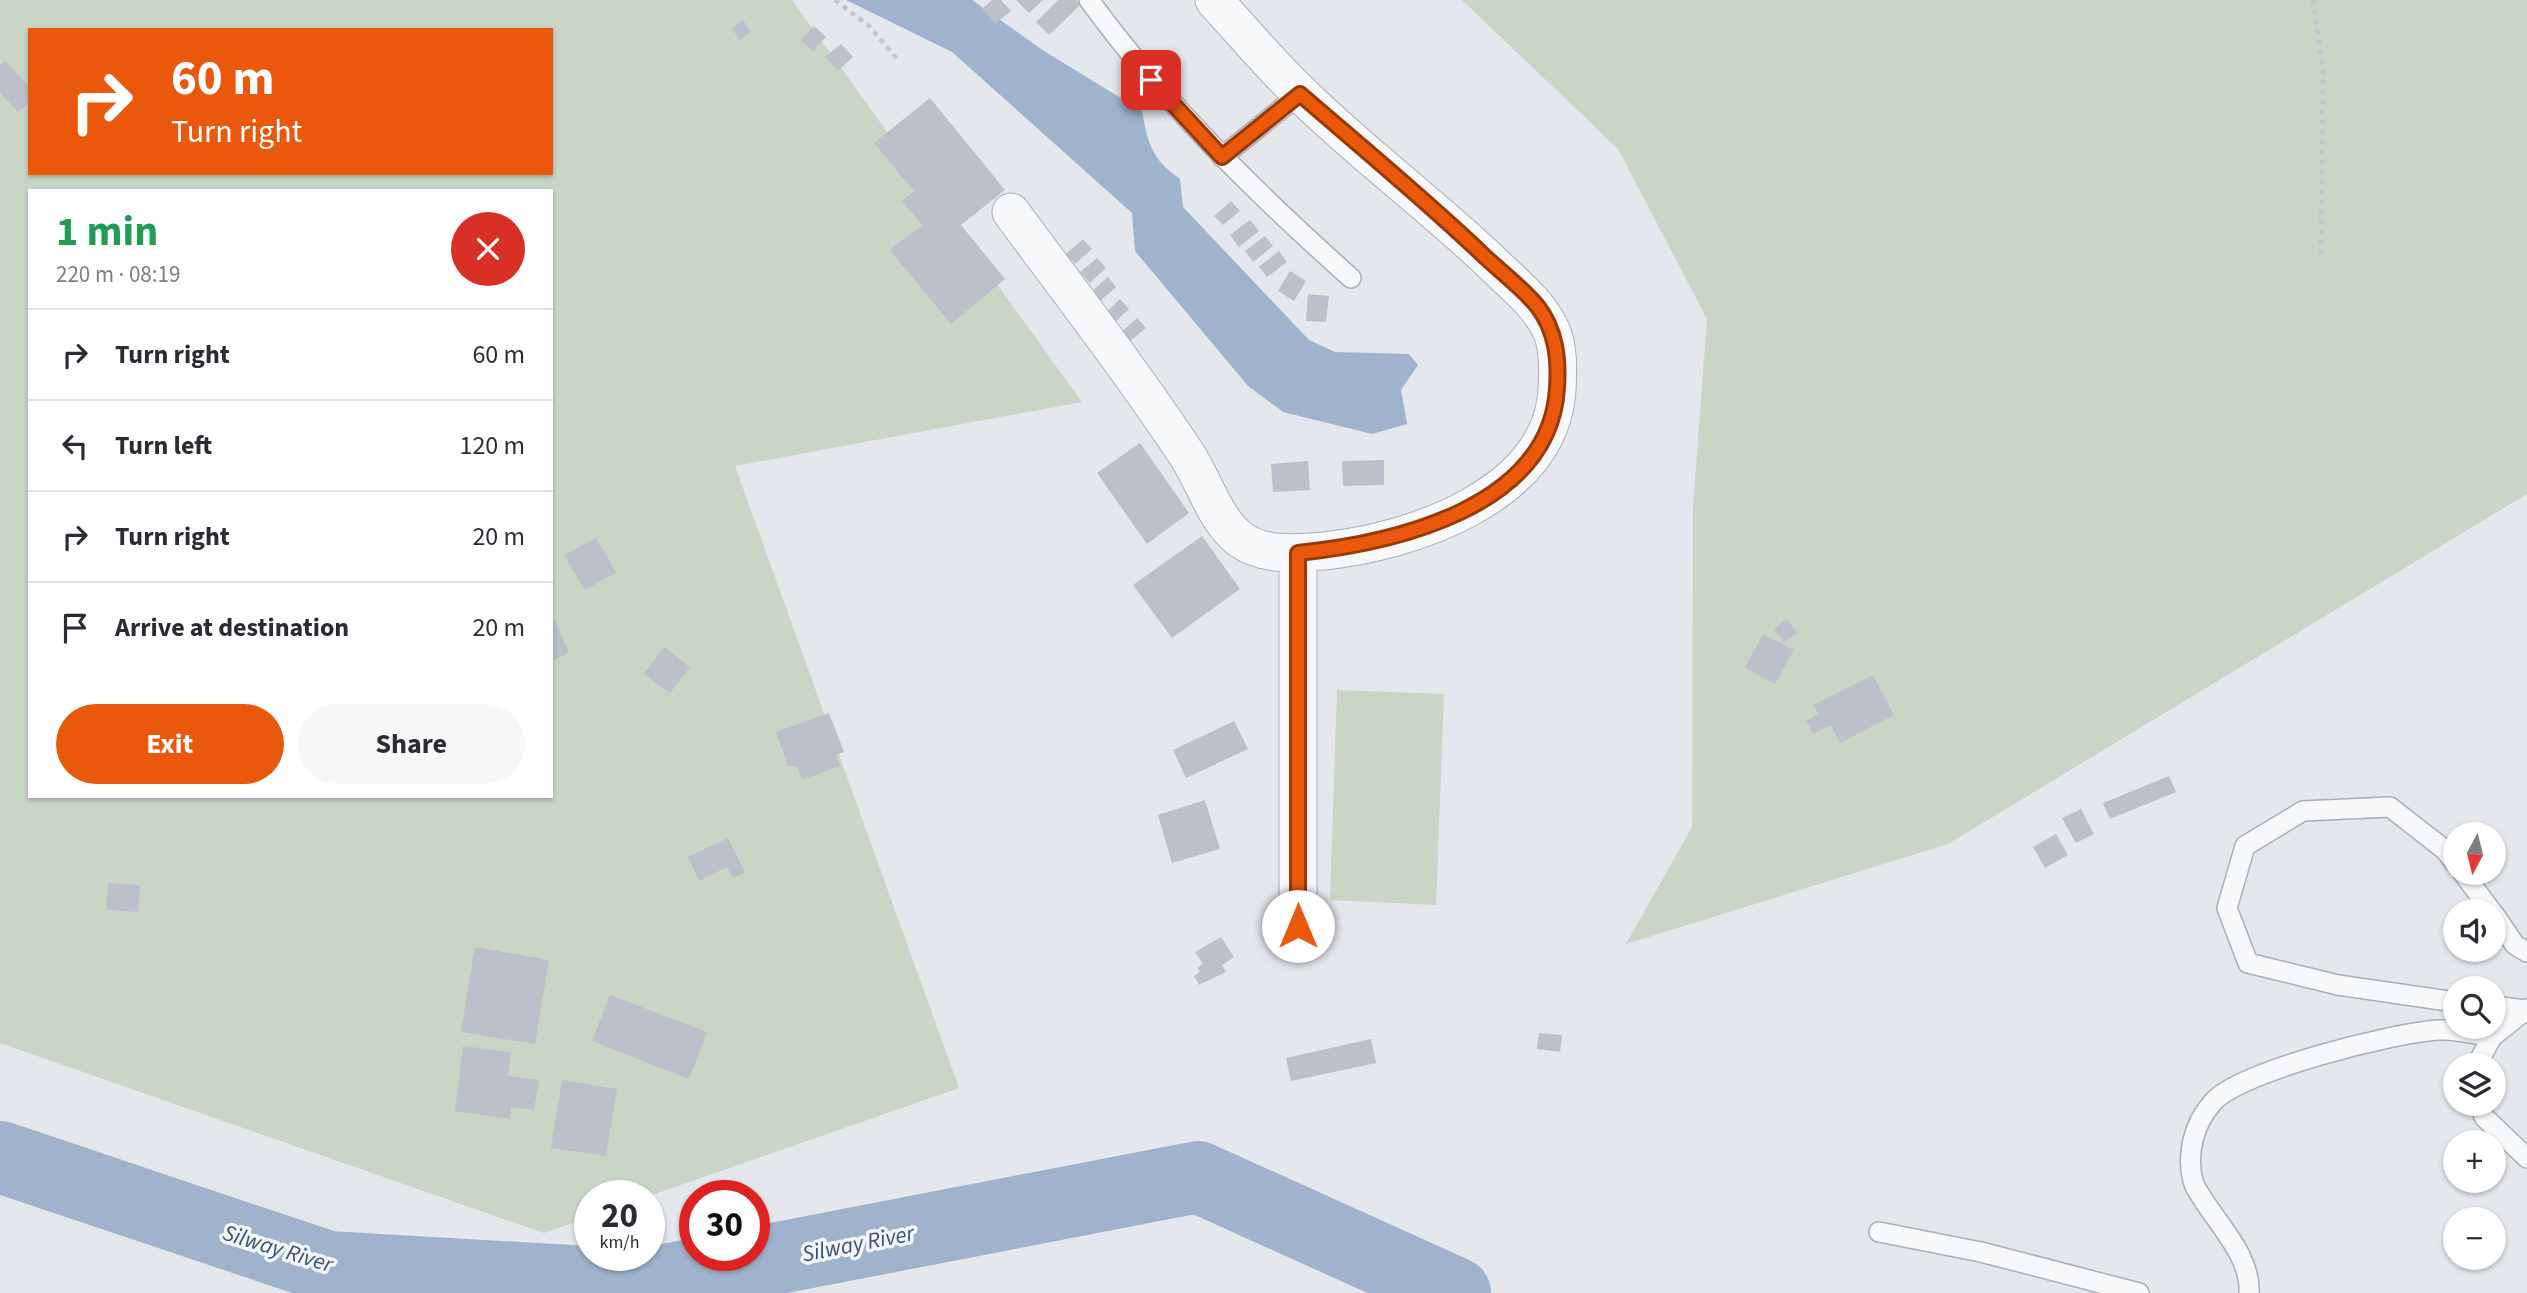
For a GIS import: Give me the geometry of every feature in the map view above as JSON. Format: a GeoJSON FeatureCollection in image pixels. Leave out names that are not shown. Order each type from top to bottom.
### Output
{"type":"FeatureCollection","features":[{"type":"Feature","properties":{"kind":"street"},"geometry":{"type":"LineString","coordinates":[[1011,212],[1182,448],[1224,521],[1240,539],[1264,551],[1298,553],[1354,548],[1394,539],[1471,508],[1517,473],[1544,439],[1556,411],[1558,371],[1553,334],[1537,306],[1449,222],[1300,94],[1214,0]]}},
{"type":"Feature","properties":{"kind":"street"},"geometry":{"type":"LineString","coordinates":[[1298,553],[1298,926]]}},
{"type":"Feature","properties":{"kind":"lane"},"geometry":{"type":"LineString","coordinates":[[1089,0],[1133,60],[1222,157],[1266,202],[1352,278]]}},
{"type":"Feature","properties":{"kind":"lane"},"geometry":{"type":"LineString","coordinates":[[1222,157],[1300,94]]}},
{"type":"Feature","properties":{"kind":"lane"},"geometry":{"type":"LineString","coordinates":[[2443,848],[2390,807],[2303,811],[2245,846],[2227,908],[2248,963],[2338,985],[2443,1000]]}},
{"type":"Feature","properties":{"kind":"lane"},"geometry":{"type":"LineString","coordinates":[[2506,932],[2515,945],[2527,952]]}},
{"type":"Feature","properties":{"kind":"lane"},"geometry":{"type":"LineString","coordinates":[[2506,1007],[2526,1009]]}},
{"type":"Feature","properties":{"kind":"lane"},"geometry":{"type":"LineString","coordinates":[[2506,1025],[2526,1009]]}},
{"type":"Feature","properties":{"kind":"lane"},"geometry":{"type":"LineString","coordinates":[[2249,1293],[2249,1276],[2243,1259],[2193,1183],[2190,1150],[2197,1127],[2214,1101],[2251,1078],[2406,1033],[2443,1030]]}},
{"type":"Feature","properties":{"kind":"lane"},"geometry":{"type":"LineString","coordinates":[[2484,1116],[2527,1158]]}},
{"type":"Feature","properties":{"kind":"lane"},"geometry":{"type":"LineString","coordinates":[[1879,1232],[1981,1252],[2139,1293]]}},
{"type":"Feature","properties":{"kind":"path"},"geometry":{"type":"LineString","coordinates":[[835,0],[870,27],[897,59]]}},
{"type":"Feature","properties":{"kind":"path"},"geometry":{"type":"LineString","coordinates":[[2313,0],[2323,71],[2321,258]]}},
{"type":"Feature","properties":{"kind":"green space"},"geometry":{"type":"Polygon","coordinates":[[[0,0],[792,0],[1082,402],[735,466],[959,1088],[695,1180],[679,1180],[679,1186],[665,1190],[665,1180],[574,1180],[574,1223],[544,1233],[0,1043],[0,0]]]}},
{"type":"Feature","properties":{"kind":"green space"},"geometry":{"type":"Polygon","coordinates":[[[1462,0],[2527,0],[2527,494],[1948,844],[1626,944],[1692,827],[1693,507],[1707,319],[1618,149],[1462,0]]]}},
{"type":"Feature","properties":{"kind":"green space"},"geometry":{"type":"Polygon","coordinates":[[[1337,690],[1444,694],[1436,905],[1330,900],[1337,690]]]}},
{"type":"Feature","properties":{"kind":"water"},"geometry":{"type":"Polygon","coordinates":[[[846,0],[972,0],[1044,51],[1142,111],[1157,158],[1180,179],[1183,207],[1309,340],[1335,352],[1409,354],[1418,365],[1401,390],[1407,424],[1372,434],[1283,412],[1248,386],[1135,251],[1132,213],[952,52],[846,0]]]}},
{"type":"Feature","properties":{"kind":"building"},"geometry":{"type":"Polygon","coordinates":[[[992,0],[1001,0],[1011,11],[995,24],[982,9],[992,0]]]}},
{"type":"Feature","properties":{"kind":"building"},"geometry":{"type":"Polygon","coordinates":[[[1016,0],[1043,0],[1029,13],[1016,0]]]}},
{"type":"Feature","properties":{"kind":"building"},"geometry":{"type":"Polygon","coordinates":[[[1058,0],[1076,0],[1080,5],[1049,35],[1036,22],[1058,0]]]}},
{"type":"Feature","properties":{"kind":"building"},"geometry":{"type":"Polygon","coordinates":[[[743,20],[751,32],[740,40],[732,29],[743,20]]]}},
{"type":"Feature","properties":{"kind":"building"},"geometry":{"type":"Polygon","coordinates":[[[814,26],[826,37],[813,51],[801,40],[814,26]]]}},
{"type":"Feature","properties":{"kind":"building"},"geometry":{"type":"Polygon","coordinates":[[[841,44],[853,57],[838,71],[825,57],[841,44]]]}},
{"type":"Feature","properties":{"kind":"building"},"geometry":{"type":"Polygon","coordinates":[[[5,61],[28,85],[28,104],[18,112],[0,93],[0,65],[5,61]]]}},
{"type":"Feature","properties":{"kind":"building"},"geometry":{"type":"Polygon","coordinates":[[[930,98],[1005,190],[961,225],[1005,279],[951,324],[890,250],[922,225],[902,201],[914,191],[874,143],[930,98]]]}},
{"type":"Feature","properties":{"kind":"building"},"geometry":{"type":"Polygon","coordinates":[[[1231,201],[1240,211],[1223,225],[1214,216],[1231,201]]]}},
{"type":"Feature","properties":{"kind":"building"},"geometry":{"type":"Polygon","coordinates":[[[1250,220],[1259,231],[1239,247],[1230,235],[1250,220]]]}},
{"type":"Feature","properties":{"kind":"building"},"geometry":{"type":"Polygon","coordinates":[[[1265,236],[1273,246],[1253,262],[1245,251],[1265,236]]]}},
{"type":"Feature","properties":{"kind":"building"},"geometry":{"type":"Polygon","coordinates":[[[1083,239],[1092,249],[1075,264],[1066,254],[1083,239]]]}},
{"type":"Feature","properties":{"kind":"building"},"geometry":{"type":"Polygon","coordinates":[[[1279,251],[1287,262],[1267,277],[1259,267],[1279,251]]]}},
{"type":"Feature","properties":{"kind":"building"},"geometry":{"type":"Polygon","coordinates":[[[1097,258],[1106,268],[1090,283],[1080,272],[1097,258]]]}},
{"type":"Feature","properties":{"kind":"building"},"geometry":{"type":"Polygon","coordinates":[[[1290,271],[1306,281],[1294,301],[1278,291],[1290,271]]]}},
{"type":"Feature","properties":{"kind":"building"},"geometry":{"type":"Polygon","coordinates":[[[1108,277],[1116,287],[1100,301],[1091,292],[1108,277]]]}},
{"type":"Feature","properties":{"kind":"building"},"geometry":{"type":"Polygon","coordinates":[[[1308,294],[1329,296],[1326,322],[1306,321],[1308,294]]]}},
{"type":"Feature","properties":{"kind":"building"},"geometry":{"type":"Polygon","coordinates":[[[1120,299],[1129,309],[1113,324],[1104,314],[1120,299]]]}},
{"type":"Feature","properties":{"kind":"building"},"geometry":{"type":"Polygon","coordinates":[[[1137,318],[1146,328],[1129,342],[1120,333],[1137,318]]]}},
{"type":"Feature","properties":{"kind":"building"},"geometry":{"type":"Polygon","coordinates":[[[1140,443],[1189,513],[1147,544],[1097,473],[1140,443]]]}},
{"type":"Feature","properties":{"kind":"building"},"geometry":{"type":"Polygon","coordinates":[[[1384,460],[1384,485],[1343,486],[1342,461],[1384,460]]]}},
{"type":"Feature","properties":{"kind":"building"},"geometry":{"type":"Polygon","coordinates":[[[1308,461],[1310,490],[1273,492],[1271,464],[1308,461]]]}},
{"type":"Feature","properties":{"kind":"building"},"geometry":{"type":"Polygon","coordinates":[[[1202,536],[1240,589],[1172,638],[1133,585],[1202,536]]]}},
{"type":"Feature","properties":{"kind":"building"},"geometry":{"type":"Polygon","coordinates":[[[596,538],[616,572],[585,590],[564,555],[596,538]]]}},
{"type":"Feature","properties":{"kind":"building"},"geometry":{"type":"Polygon","coordinates":[[[1787,619],[1797,633],[1784,642],[1774,629],[1787,619]]]}},
{"type":"Feature","properties":{"kind":"building"},"geometry":{"type":"Polygon","coordinates":[[[555,620],[569,653],[553,660],[555,620]]]}},
{"type":"Feature","properties":{"kind":"building"},"geometry":{"type":"Polygon","coordinates":[[[1763,634],[1794,650],[1775,684],[1745,668],[1763,634]]]}},
{"type":"Feature","properties":{"kind":"building"},"geometry":{"type":"Polygon","coordinates":[[[664,647],[690,667],[670,693],[644,674],[664,647]]]}},
{"type":"Feature","properties":{"kind":"building"},"geometry":{"type":"Polygon","coordinates":[[[1873,675],[1894,715],[1840,743],[1831,725],[1813,734],[1806,721],[1818,714],[1813,705],[1873,675]]]}},
{"type":"Feature","properties":{"kind":"building"},"geometry":{"type":"Polygon","coordinates":[[[829,713],[844,752],[836,755],[840,766],[802,780],[797,767],[788,766],[776,732],[829,713]]]}},
{"type":"Feature","properties":{"kind":"building"},"geometry":{"type":"Polygon","coordinates":[[[1234,721],[1248,749],[1186,778],[1173,750],[1234,721]]]}},
{"type":"Feature","properties":{"kind":"building"},"geometry":{"type":"Polygon","coordinates":[[[2169,776],[2176,792],[2110,819],[2103,803],[2169,776]]]}},
{"type":"Feature","properties":{"kind":"building"},"geometry":{"type":"Polygon","coordinates":[[[1205,800],[1220,849],[1172,863],[1158,815],[1205,800]]]}},
{"type":"Feature","properties":{"kind":"building"},"geometry":{"type":"Polygon","coordinates":[[[2081,809],[2094,834],[2076,843],[2062,818],[2081,809]]]}},
{"type":"Feature","properties":{"kind":"building"},"geometry":{"type":"Polygon","coordinates":[[[2056,834],[2068,855],[2045,868],[2033,847],[2056,834]]]}},
{"type":"Feature","properties":{"kind":"building"},"geometry":{"type":"Polygon","coordinates":[[[728,838],[745,873],[733,878],[727,867],[699,881],[688,857],[728,838]]]}},
{"type":"Feature","properties":{"kind":"building"},"geometry":{"type":"Polygon","coordinates":[[[108,883],[140,885],[138,912],[106,910],[108,883]]]}},
{"type":"Feature","properties":{"kind":"building"},"geometry":{"type":"Polygon","coordinates":[[[1221,937],[1234,957],[1222,965],[1226,972],[1199,985],[1194,976],[1200,972],[1197,968],[1203,964],[1195,952],[1221,937]]]}},
{"type":"Feature","properties":{"kind":"building"},"geometry":{"type":"Polygon","coordinates":[[[475,947],[549,960],[535,1044],[461,1032],[475,947]]]}},
{"type":"Feature","properties":{"kind":"building"},"geometry":{"type":"Polygon","coordinates":[[[610,995],[707,1032],[689,1079],[592,1041],[610,995]]]}},
{"type":"Feature","properties":{"kind":"building"},"geometry":{"type":"Polygon","coordinates":[[[1539,1033],[1562,1035],[1560,1052],[1537,1049],[1539,1033]]]}},
{"type":"Feature","properties":{"kind":"building"},"geometry":{"type":"Polygon","coordinates":[[[1371,1039],[1376,1063],[1291,1081],[1286,1058],[1371,1039]]]}},
{"type":"Feature","properties":{"kind":"building"},"geometry":{"type":"Polygon","coordinates":[[[463,1046],[511,1052],[508,1076],[539,1080],[534,1110],[511,1107],[510,1119],[455,1111],[463,1046]]]}},
{"type":"Feature","properties":{"kind":"building"},"geometry":{"type":"Polygon","coordinates":[[[562,1080],[617,1089],[606,1156],[551,1148],[562,1080]]]}},
{"type":"Feature","properties":{"kind":"waterway","name":"Silway River"},"geometry":{"type":"LineString","coordinates":[[0,1157],[328,1267],[639,1285],[1198,1177],[1455,1293]]}},
{"type":"Feature","properties":{"kind":"route"},"geometry":{"type":"LineString","coordinates":[[1151,80],[1222,157],[1300,94],[1449,222],[1537,306],[1553,334],[1558,371],[1556,411],[1544,439],[1517,473],[1471,508],[1394,539],[1354,548],[1298,553],[1298,926]]}}]}
